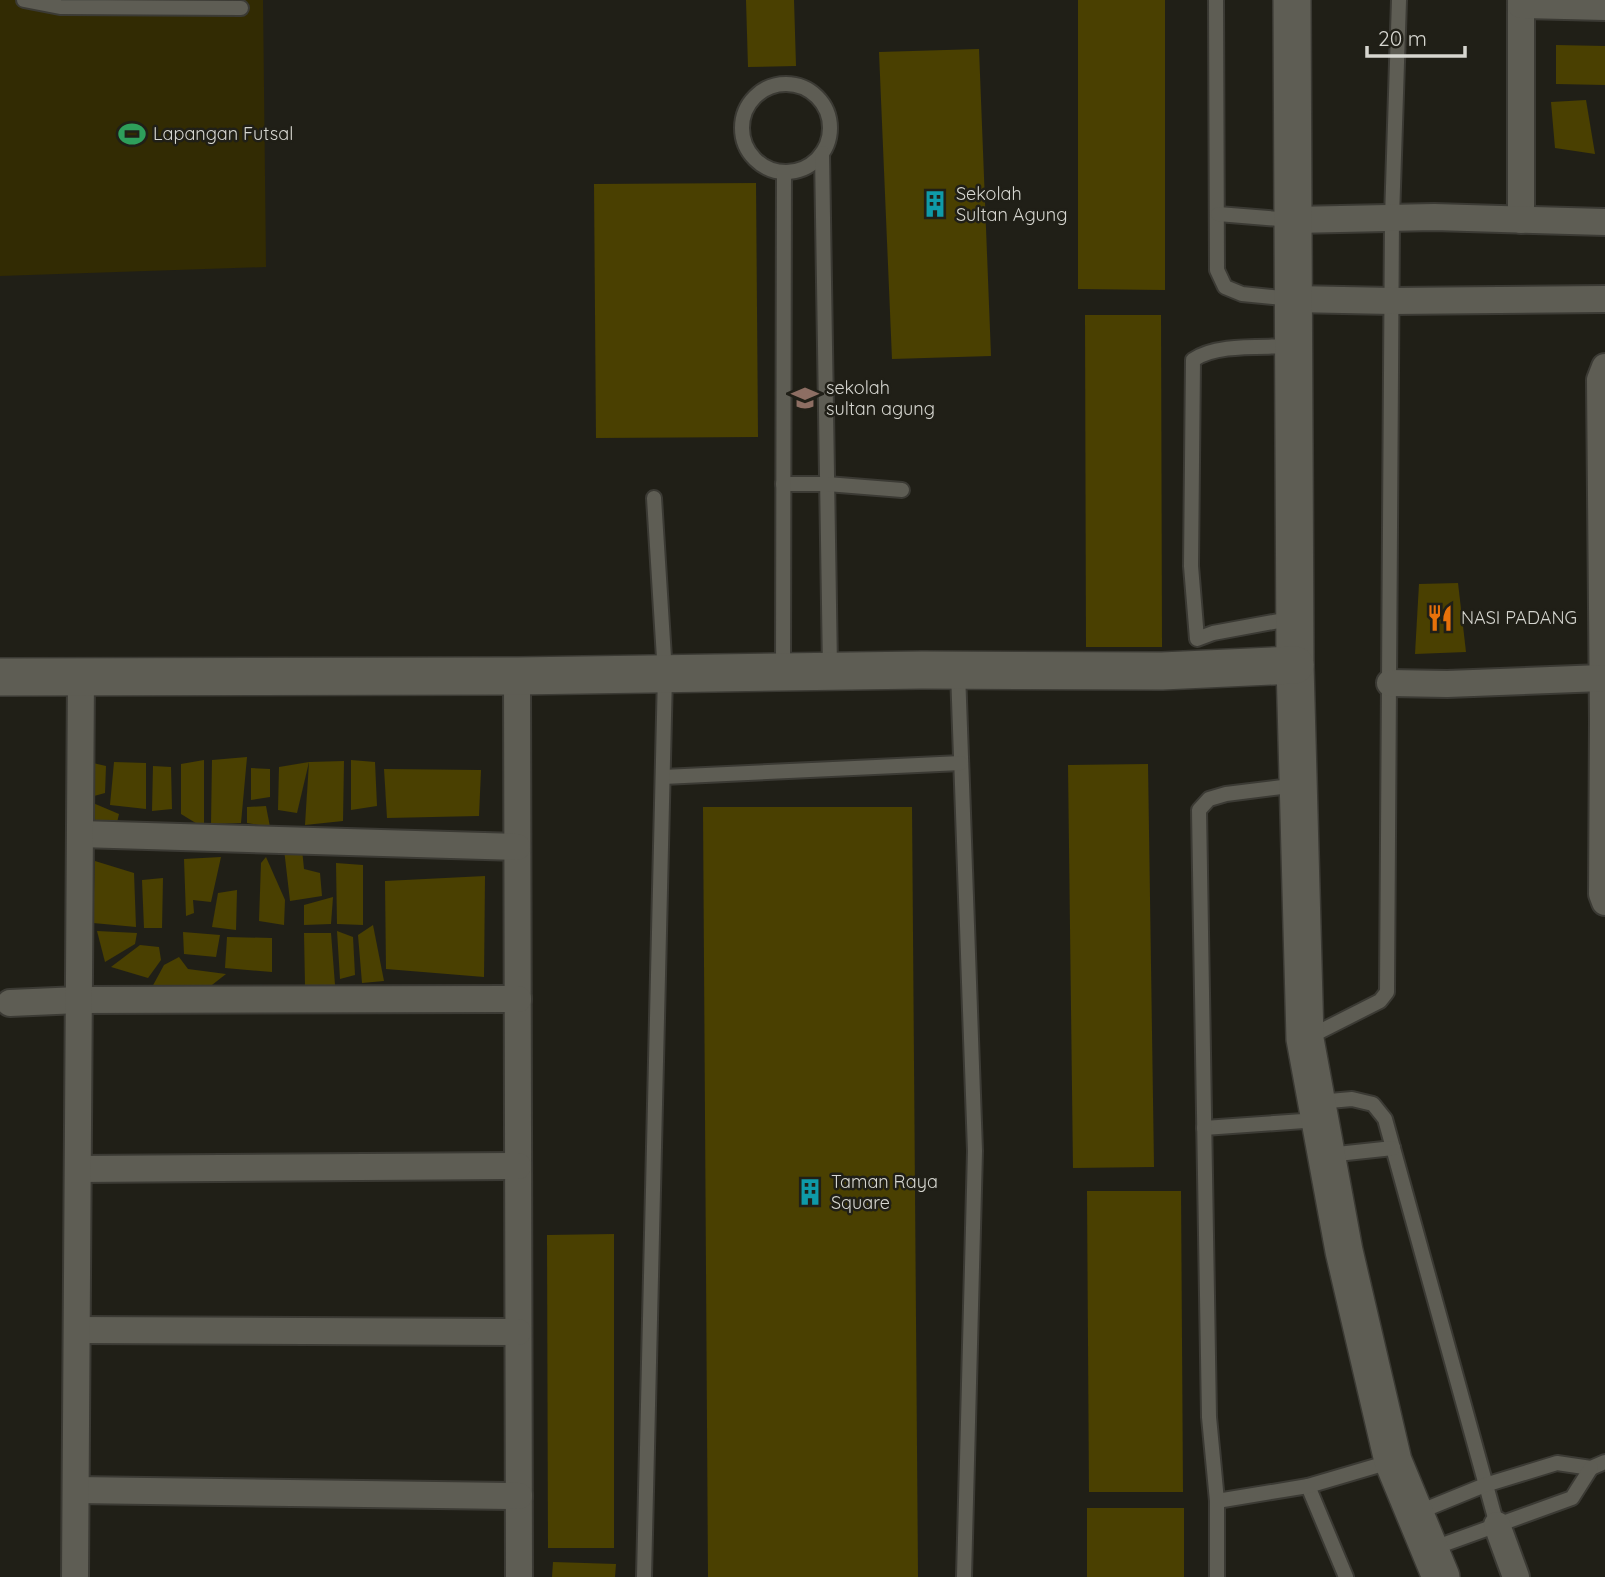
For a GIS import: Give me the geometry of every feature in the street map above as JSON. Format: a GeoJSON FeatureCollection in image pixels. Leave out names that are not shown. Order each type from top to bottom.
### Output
{"type":"FeatureCollection","features":[{"type":"Feature","properties":{"kind":"street"},"geometry":{"type":"LineString","coordinates":[[1292,0],[1295,665],[1305,1039],[1344,1251],[1393,1461],[1435,1563]]}},
{"type":"Feature","properties":{"kind":"street"},"geometry":{"type":"LineString","coordinates":[[1521,220],[1521,2],[1605,7]]}},
{"type":"Feature","properties":{"kind":"street"},"geometry":{"type":"LineString","coordinates":[[1294,220],[1392,218],[1605,222]]}},
{"type":"Feature","properties":{"kind":"street"},"geometry":{"type":"LineString","coordinates":[[1294,299],[1605,299]]}},
{"type":"Feature","properties":{"kind":"street"},"geometry":{"type":"LineString","coordinates":[[1605,367],[1600,380],[1604,722],[1602,894],[1605,902]]}},
{"type":"Feature","properties":{"kind":"street"},"geometry":{"type":"LineString","coordinates":[[0,677],[1162,671],[1295,665]]}},
{"type":"Feature","properties":{"kind":"street"},"geometry":{"type":"LineString","coordinates":[[75,1577],[81,675]]}},
{"type":"Feature","properties":{"kind":"street"},"geometry":{"type":"LineString","coordinates":[[517,676],[519,1577]]}},
{"type":"Feature","properties":{"kind":"street"},"geometry":{"type":"LineString","coordinates":[[1390,683],[1447,684],[1602,678]]}},
{"type":"Feature","properties":{"kind":"street"},"geometry":{"type":"LineString","coordinates":[[80,834],[517,847]]}},
{"type":"Feature","properties":{"kind":"street"},"geometry":{"type":"LineString","coordinates":[[10,1003],[79,1000],[518,999]]}},
{"type":"Feature","properties":{"kind":"street"},"geometry":{"type":"LineString","coordinates":[[78,1169],[518,1166]]}},
{"type":"Feature","properties":{"kind":"street"},"geometry":{"type":"LineString","coordinates":[[77,1330],[518,1332]]}},
{"type":"Feature","properties":{"kind":"street"},"geometry":{"type":"LineString","coordinates":[[76,1490],[519,1496]]}},
{"type":"Feature","properties":{"kind":"street"},"geometry":{"type":"LineString","coordinates":[[1497,1525],[1516,1577]]}},
{"type":"Feature","properties":{"kind":"lane"},"geometry":{"type":"LineString","coordinates":[[24,0],[60,7],[241,8]]}},
{"type":"Feature","properties":{"kind":"lane"},"geometry":{"type":"LineString","coordinates":[[1216,0],[1217,270],[1225,287],[1242,294],[1294,299]]}},
{"type":"Feature","properties":{"kind":"lane"},"geometry":{"type":"LineString","coordinates":[[1305,1039],[1380,1001],[1387,992],[1392,218],[1399,0]]}},
{"type":"Feature","properties":{"kind":"lane"},"geometry":{"type":"LineString","coordinates":[[778,84],[792,84],[818,97],[830,124],[822,153],[812,164],[799,170],[784,172],[770,169],[758,162],[748,151],[742,124],[746,110],[754,98],[764,89],[778,84]]}},
{"type":"Feature","properties":{"kind":"lane"},"geometry":{"type":"LineString","coordinates":[[822,153],[830,671]]}},
{"type":"Feature","properties":{"kind":"lane"},"geometry":{"type":"LineString","coordinates":[[783,672],[784,172]]}},
{"type":"Feature","properties":{"kind":"lane"},"geometry":{"type":"LineString","coordinates":[[1218,214],[1294,220]]}},
{"type":"Feature","properties":{"kind":"lane"},"geometry":{"type":"LineString","coordinates":[[1293,346],[1218,350],[1201,354],[1193,360],[1191,566],[1197,639],[1213,633],[1295,618]]}},
{"type":"Feature","properties":{"kind":"lane"},"geometry":{"type":"LineString","coordinates":[[783,484],[827,484],[902,490]]}},
{"type":"Feature","properties":{"kind":"lane"},"geometry":{"type":"LineString","coordinates":[[645,1577],[664,674],[654,498]]}},
{"type":"Feature","properties":{"kind":"lane"},"geometry":{"type":"LineString","coordinates":[[958,671],[975,1151],[964,1577]]}},
{"type":"Feature","properties":{"kind":"lane"},"geometry":{"type":"LineString","coordinates":[[663,777],[961,763]]}},
{"type":"Feature","properties":{"kind":"lane"},"geometry":{"type":"LineString","coordinates":[[1217,1577],[1217,1500],[1209,1417],[1199,810],[1209,799],[1226,794],[1298,785]]}},
{"type":"Feature","properties":{"kind":"lane"},"geometry":{"type":"LineString","coordinates":[[1204,1128],[1318,1111],[1352,1099],[1373,1104],[1385,1119],[1497,1525]]}},
{"type":"Feature","properties":{"kind":"lane"},"geometry":{"type":"LineString","coordinates":[[1327,1155],[1392,1148]]}},
{"type":"Feature","properties":{"kind":"lane"},"geometry":{"type":"LineString","coordinates":[[1217,1500],[1308,1486],[1393,1461]]}},
{"type":"Feature","properties":{"kind":"lane"},"geometry":{"type":"LineString","coordinates":[[1414,1515],[1485,1485],[1557,1463],[1598,1465]]}},
{"type":"Feature","properties":{"kind":"lane"},"geometry":{"type":"LineString","coordinates":[[1435,1563],[1497,1525],[1572,1498],[1598,1465]]}},
{"type":"Feature","properties":{"kind":"lane"},"geometry":{"type":"LineString","coordinates":[[1308,1486],[1346,1577]]}},
{"type":"Feature","properties":{"kind":"shaded area","name":"Lapangan Futsal"},"geometry":{"type":"Polygon","coordinates":[[[0,0],[263,0],[266,267],[0,276],[0,0]]]}},
{"type":"Feature","properties":{"kind":"building"},"geometry":{"type":"Polygon","coordinates":[[[746,0],[794,0],[796,66],[748,67],[746,0]]]}},
{"type":"Feature","properties":{"kind":"building"},"geometry":{"type":"Polygon","coordinates":[[[1078,0],[1165,0],[1165,290],[1078,289],[1078,0]]]}},
{"type":"Feature","properties":{"kind":"building"},"geometry":{"type":"Polygon","coordinates":[[[1556,45],[1605,46],[1605,85],[1556,84],[1556,45]]]}},
{"type":"Feature","properties":{"kind":"building","name":"Sekolah Sultan Agung"},"geometry":{"type":"Polygon","coordinates":[[[979,49],[991,356],[892,359],[879,52],[979,49]]]}},
{"type":"Feature","properties":{"kind":"building"},"geometry":{"type":"Polygon","coordinates":[[[1586,100],[1595,154],[1555,148],[1551,102],[1586,100]]]}},
{"type":"Feature","properties":{"kind":"building"},"geometry":{"type":"Polygon","coordinates":[[[756,183],[758,437],[596,438],[594,184],[756,183]]]}},
{"type":"Feature","properties":{"kind":"building"},"geometry":{"type":"Polygon","coordinates":[[[1085,315],[1161,315],[1162,647],[1086,647],[1085,315]]]}},
{"type":"Feature","properties":{"kind":"building","name":"NASI PADANG"},"geometry":{"type":"Polygon","coordinates":[[[1458,583],[1466,652],[1415,654],[1419,584],[1458,583]]]}},
{"type":"Feature","properties":{"kind":"building"},"geometry":{"type":"Polygon","coordinates":[[[247,757],[241,823],[211,824],[212,760],[247,757]]]}},
{"type":"Feature","properties":{"kind":"building"},"geometry":{"type":"Polygon","coordinates":[[[204,760],[204,828],[181,814],[181,764],[204,760]]]}},
{"type":"Feature","properties":{"kind":"building"},"geometry":{"type":"Polygon","coordinates":[[[351,760],[375,762],[377,806],[351,810],[351,760]]]}},
{"type":"Feature","properties":{"kind":"building"},"geometry":{"type":"Polygon","coordinates":[[[344,761],[343,821],[305,825],[309,762],[344,761]]]}},
{"type":"Feature","properties":{"kind":"building"},"geometry":{"type":"Polygon","coordinates":[[[114,762],[146,763],[146,809],[110,805],[114,762]]]}},
{"type":"Feature","properties":{"kind":"building"},"geometry":{"type":"Polygon","coordinates":[[[309,762],[297,813],[278,810],[279,767],[309,762]]]}},
{"type":"Feature","properties":{"kind":"building"},"geometry":{"type":"Polygon","coordinates":[[[93,763],[106,766],[105,793],[94,796],[93,763]]]}},
{"type":"Feature","properties":{"kind":"building"},"geometry":{"type":"Polygon","coordinates":[[[1148,764],[1154,1167],[1073,1168],[1068,765],[1148,764]]]}},
{"type":"Feature","properties":{"kind":"building"},"geometry":{"type":"Polygon","coordinates":[[[153,766],[171,767],[172,809],[152,811],[153,766]]]}},
{"type":"Feature","properties":{"kind":"building"},"geometry":{"type":"Polygon","coordinates":[[[251,768],[270,769],[270,797],[251,800],[251,768]]]}},
{"type":"Feature","properties":{"kind":"building"},"geometry":{"type":"Polygon","coordinates":[[[384,769],[481,770],[479,816],[387,818],[384,769]]]}},
{"type":"Feature","properties":{"kind":"building"},"geometry":{"type":"Polygon","coordinates":[[[93,803],[119,814],[116,827],[96,827],[93,803]]]}},
{"type":"Feature","properties":{"kind":"building"},"geometry":{"type":"Polygon","coordinates":[[[266,806],[270,827],[247,823],[247,807],[266,806]]]}},
{"type":"Feature","properties":{"kind":"building","name":"Taman Raya Square"},"geometry":{"type":"Polygon","coordinates":[[[703,807],[912,807],[918,1577],[708,1577],[703,807]]]}},
{"type":"Feature","properties":{"kind":"building"},"geometry":{"type":"Polygon","coordinates":[[[284,849],[302,849],[304,869],[320,873],[322,896],[290,901],[284,849]]]}},
{"type":"Feature","properties":{"kind":"building"},"geometry":{"type":"Polygon","coordinates":[[[221,857],[211,902],[193,900],[194,913],[186,916],[184,859],[221,857]]]}},
{"type":"Feature","properties":{"kind":"building"},"geometry":{"type":"Polygon","coordinates":[[[266,857],[285,900],[284,925],[259,921],[261,863],[266,857]]]}},
{"type":"Feature","properties":{"kind":"building"},"geometry":{"type":"Polygon","coordinates":[[[95,861],[134,873],[136,927],[93,923],[95,861]]]}},
{"type":"Feature","properties":{"kind":"building"},"geometry":{"type":"Polygon","coordinates":[[[336,863],[363,865],[363,925],[337,924],[336,863]]]}},
{"type":"Feature","properties":{"kind":"building"},"geometry":{"type":"Polygon","coordinates":[[[485,876],[484,977],[386,969],[385,881],[485,876]]]}},
{"type":"Feature","properties":{"kind":"building"},"geometry":{"type":"Polygon","coordinates":[[[163,878],[162,928],[144,928],[142,880],[163,878]]]}},
{"type":"Feature","properties":{"kind":"building"},"geometry":{"type":"Polygon","coordinates":[[[237,890],[236,930],[212,927],[218,893],[237,890]]]}},
{"type":"Feature","properties":{"kind":"building"},"geometry":{"type":"Polygon","coordinates":[[[333,897],[331,924],[304,925],[304,905],[333,897]]]}},
{"type":"Feature","properties":{"kind":"building"},"geometry":{"type":"Polygon","coordinates":[[[373,925],[384,981],[362,983],[358,935],[373,925]]]}},
{"type":"Feature","properties":{"kind":"building"},"geometry":{"type":"Polygon","coordinates":[[[97,931],[137,933],[135,944],[105,962],[97,931]]]}},
{"type":"Feature","properties":{"kind":"building"},"geometry":{"type":"Polygon","coordinates":[[[337,931],[353,937],[355,975],[340,979],[337,931]]]}},
{"type":"Feature","properties":{"kind":"building"},"geometry":{"type":"Polygon","coordinates":[[[183,932],[220,935],[216,957],[184,954],[183,932]]]}},
{"type":"Feature","properties":{"kind":"building"},"geometry":{"type":"Polygon","coordinates":[[[304,933],[331,933],[335,985],[305,985],[304,933]]]}},
{"type":"Feature","properties":{"kind":"building"},"geometry":{"type":"Polygon","coordinates":[[[227,937],[272,938],[272,972],[225,968],[227,937]]]}},
{"type":"Feature","properties":{"kind":"building"},"geometry":{"type":"Polygon","coordinates":[[[140,945],[159,947],[161,960],[148,978],[111,967],[140,945]]]}},
{"type":"Feature","properties":{"kind":"building"},"geometry":{"type":"Polygon","coordinates":[[[179,957],[188,969],[226,974],[203,992],[151,989],[164,965],[179,957]]]}},
{"type":"Feature","properties":{"kind":"building"},"geometry":{"type":"Polygon","coordinates":[[[1087,1191],[1181,1191],[1183,1492],[1089,1492],[1087,1191]]]}},
{"type":"Feature","properties":{"kind":"building"},"geometry":{"type":"Polygon","coordinates":[[[614,1234],[614,1548],[548,1548],[547,1235],[614,1234]]]}},
{"type":"Feature","properties":{"kind":"building"},"geometry":{"type":"Polygon","coordinates":[[[1087,1508],[1184,1508],[1184,1577],[1087,1577],[1087,1508]]]}},
{"type":"Feature","properties":{"kind":"building"},"geometry":{"type":"Polygon","coordinates":[[[553,1562],[616,1564],[615,1577],[552,1577],[553,1562]]]}},
{"type":"Feature","properties":{"kind":"place","name":"Lapangan Futsal"},"geometry":{"type":"Point","coordinates":[132,134]}},
{"type":"Feature","properties":{"kind":"place","name":"Sekolah Sultan Agung"},"geometry":{"type":"Point","coordinates":[935,204]}},
{"type":"Feature","properties":{"kind":"place","name":"sekolah sultan agung"},"geometry":{"type":"Point","coordinates":[805,398]}},
{"type":"Feature","properties":{"kind":"place","name":"NASI PADANG"},"geometry":{"type":"Point","coordinates":[1440,618]}},
{"type":"Feature","properties":{"kind":"place","name":"Taman Raya Square"},"geometry":{"type":"Point","coordinates":[810,1192]}}]}
